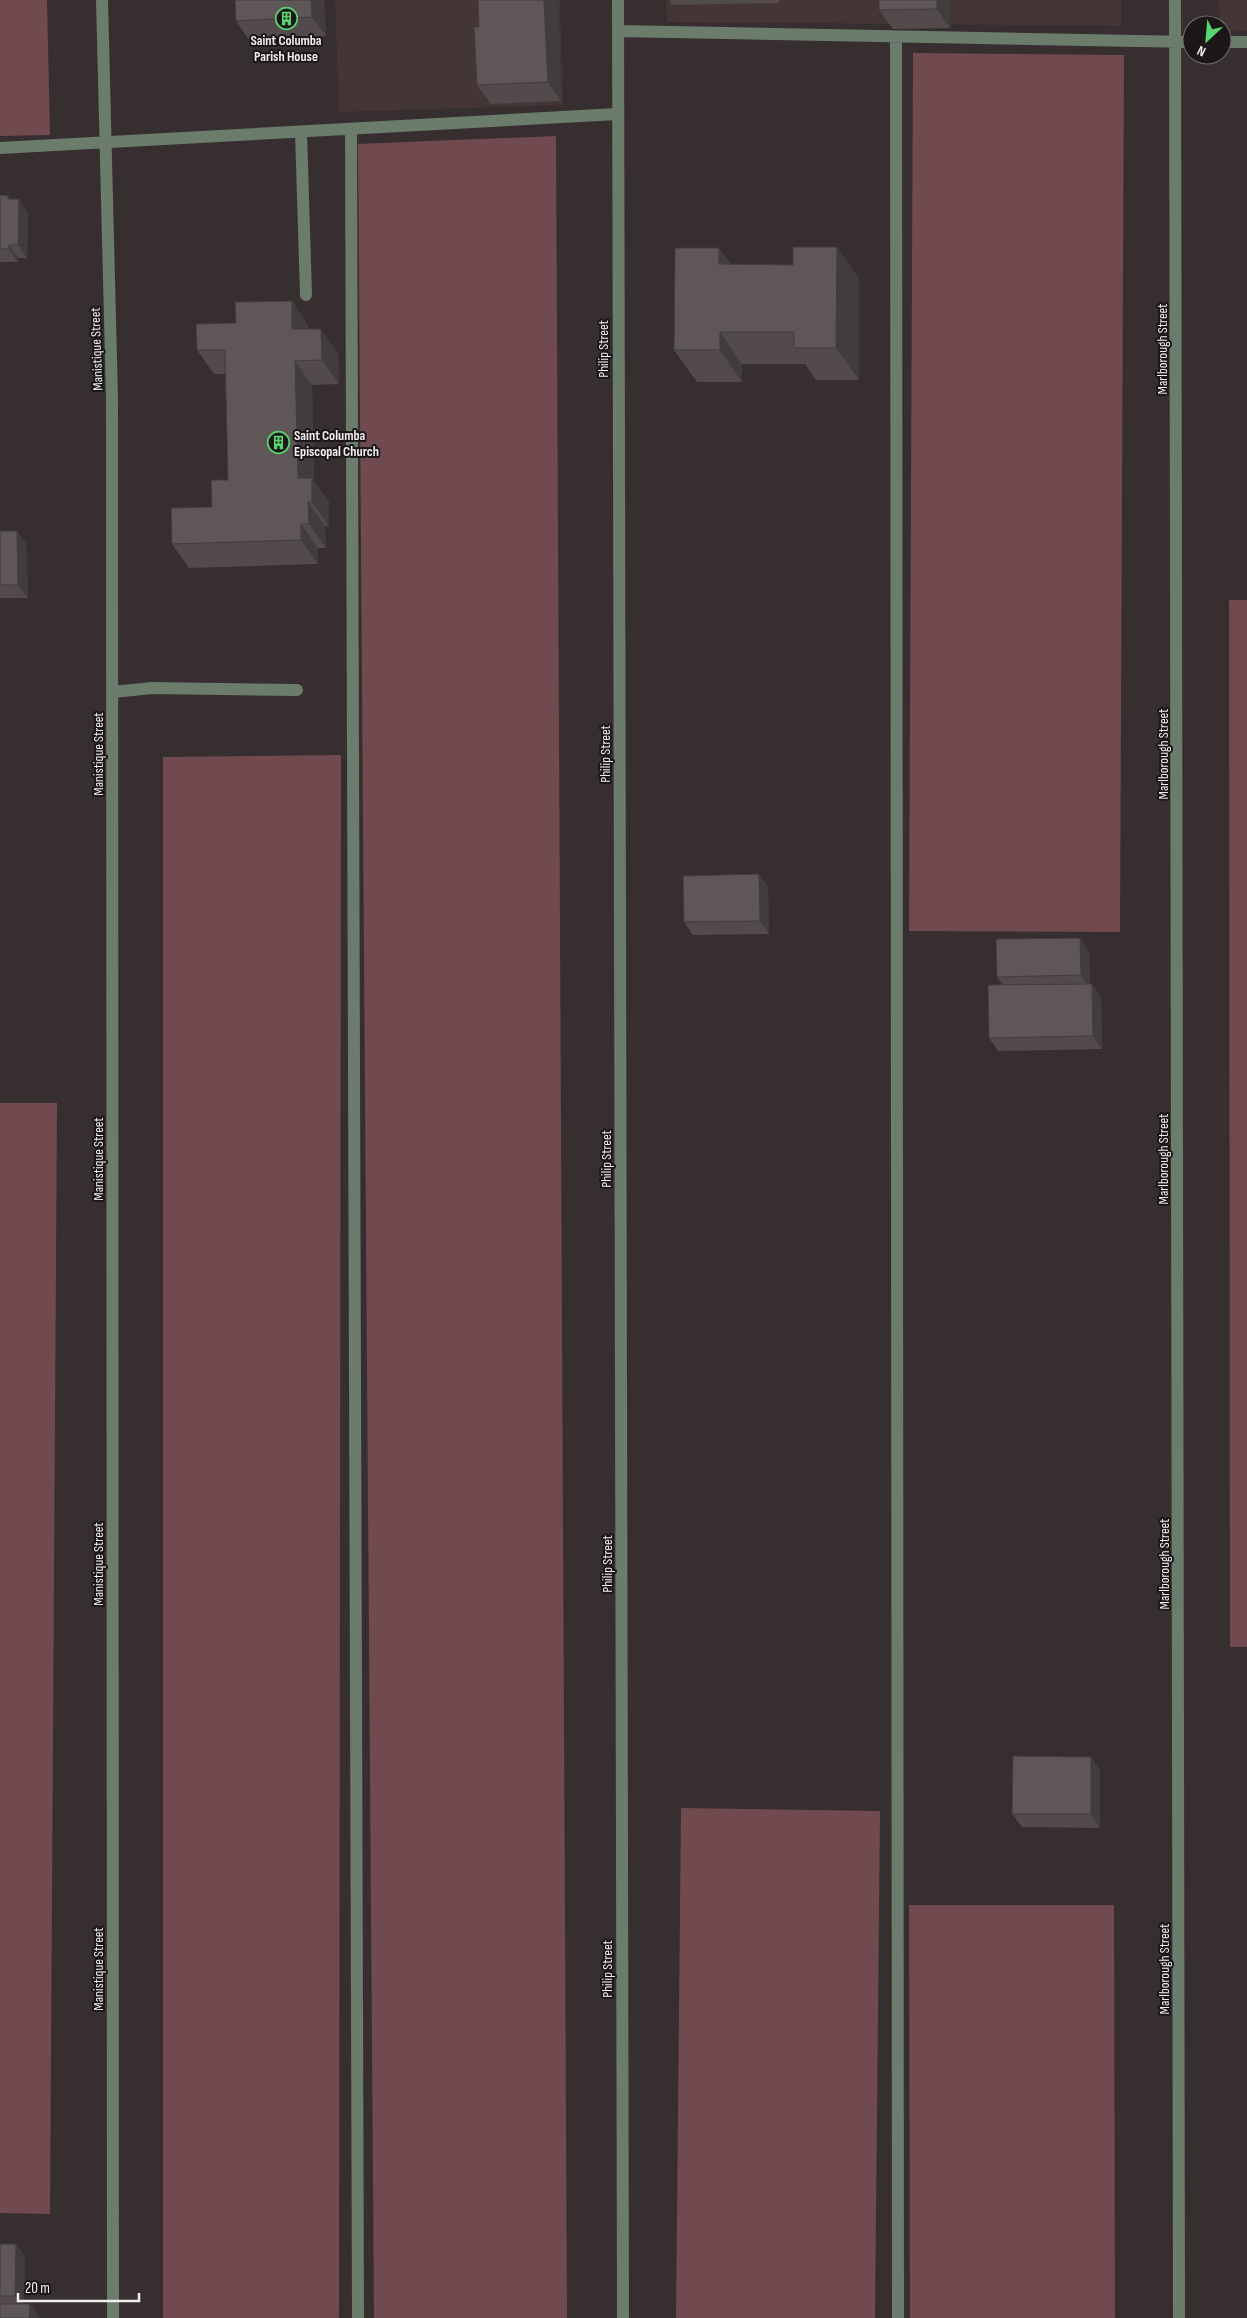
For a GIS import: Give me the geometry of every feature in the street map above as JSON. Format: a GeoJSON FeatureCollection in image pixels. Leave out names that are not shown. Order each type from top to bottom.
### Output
{"type":"FeatureCollection","features":[{"type":"Feature","properties":{"kind":"street","name":"Manistique Street"},"geometry":{"type":"LineString","coordinates":[[102,0],[112,398],[114,2318]]}},
{"type":"Feature","properties":{"kind":"street","name":"Philip Street"},"geometry":{"type":"LineString","coordinates":[[618,0],[623,2318]]}},
{"type":"Feature","properties":{"kind":"street","name":"Marlborough Street"},"geometry":{"type":"LineString","coordinates":[[1175,0],[1179,2318]]}},
{"type":"Feature","properties":{"kind":"street"},"geometry":{"type":"LineString","coordinates":[[618,31],[1182,42]]}},
{"type":"Feature","properties":{"kind":"street"},"geometry":{"type":"LineString","coordinates":[[896,37],[898,2318]]}},
{"type":"Feature","properties":{"kind":"street"},"geometry":{"type":"LineString","coordinates":[[1232,42],[1247,42]]}},
{"type":"Feature","properties":{"kind":"street"},"geometry":{"type":"LineString","coordinates":[[0,148],[617,114]]}},
{"type":"Feature","properties":{"kind":"street"},"geometry":{"type":"LineString","coordinates":[[350,129],[358,2318]]}},
{"type":"Feature","properties":{"kind":"street"},"geometry":{"type":"LineString","coordinates":[[301,132],[306,294]]}},
{"type":"Feature","properties":{"kind":"street"},"geometry":{"type":"LineString","coordinates":[[112,692],[152,688],[296,690]]}},
{"type":"Feature","properties":{"kind":"shaded area"},"geometry":{"type":"Polygon","coordinates":[[[0,0],[47,0],[50,135],[0,136],[0,0]]]}},
{"type":"Feature","properties":{"kind":"shaded area"},"geometry":{"type":"Polygon","coordinates":[[[335,0],[560,0],[563,105],[339,112],[335,0]]]}},
{"type":"Feature","properties":{"kind":"shaded area"},"geometry":{"type":"Polygon","coordinates":[[[666,0],[1121,0],[1121,26],[667,22],[666,0]]]}},
{"type":"Feature","properties":{"kind":"shaded area"},"geometry":{"type":"Polygon","coordinates":[[[1219,0],[1247,0],[1247,31],[1232,32],[1232,15],[1220,15],[1219,0]]]}},
{"type":"Feature","properties":{"kind":"shaded area"},"geometry":{"type":"Polygon","coordinates":[[[913,53],[1124,55],[1120,932],[909,931],[913,53]]]}},
{"type":"Feature","properties":{"kind":"shaded area"},"geometry":{"type":"Polygon","coordinates":[[[556,136],[567,2318],[374,2318],[358,144],[556,136]]]}},
{"type":"Feature","properties":{"kind":"shaded area"},"geometry":{"type":"Polygon","coordinates":[[[1229,600],[1247,600],[1247,1647],[1230,1647],[1229,600]]]}},
{"type":"Feature","properties":{"kind":"shaded area"},"geometry":{"type":"Polygon","coordinates":[[[341,755],[339,2318],[163,2318],[163,757],[341,755]]]}},
{"type":"Feature","properties":{"kind":"shaded area"},"geometry":{"type":"Polygon","coordinates":[[[0,1103],[57,1103],[50,2214],[0,2213],[0,1103]]]}},
{"type":"Feature","properties":{"kind":"shaded area"},"geometry":{"type":"Polygon","coordinates":[[[681,1808],[880,1811],[875,2318],[676,2318],[681,1808]]]}},
{"type":"Feature","properties":{"kind":"shaded area"},"geometry":{"type":"Polygon","coordinates":[[[909,1905],[1114,1905],[1115,2318],[910,2318],[909,1905]]]}},
{"type":"Feature","properties":{"kind":"building"},"geometry":{"type":"Polygon","coordinates":[[[235,0],[311,0],[312,17],[236,21],[235,0]]]}},
{"type":"Feature","properties":{"kind":"building"},"geometry":{"type":"Polygon","coordinates":[[[478,0],[544,0],[548,82],[477,85],[474,27],[479,27],[478,0]]]}},
{"type":"Feature","properties":{"kind":"building"},"geometry":{"type":"Polygon","coordinates":[[[879,0],[937,0],[937,9],[879,10],[879,0]]]}},
{"type":"Feature","properties":{"kind":"building"},"geometry":{"type":"Polygon","coordinates":[[[0,195],[8,196],[8,199],[19,199],[18,245],[9,245],[9,249],[0,249],[0,195]]]}},
{"type":"Feature","properties":{"kind":"building"},"geometry":{"type":"Polygon","coordinates":[[[793,247],[837,247],[836,348],[794,348],[794,332],[720,332],[720,350],[674,350],[675,248],[719,248],[719,264],[793,265],[793,247]]]}},
{"type":"Feature","properties":{"kind":"building","name":"Saint Columba Episcopal Church"},"geometry":{"type":"Polygon","coordinates":[[[292,301],[292,329],[321,329],[322,360],[295,361],[298,478],[312,478],[312,502],[308,502],[309,524],[301,524],[301,540],[172,544],[171,508],[212,507],[211,480],[228,480],[225,350],[197,350],[196,324],[236,323],[235,302],[292,301]]]}},
{"type":"Feature","properties":{"kind":"building"},"geometry":{"type":"Polygon","coordinates":[[[0,531],[17,531],[18,585],[0,585],[0,531]]]}},
{"type":"Feature","properties":{"kind":"building"},"geometry":{"type":"Polygon","coordinates":[[[759,874],[760,921],[684,922],[683,876],[759,874]]]}},
{"type":"Feature","properties":{"kind":"building"},"geometry":{"type":"Polygon","coordinates":[[[1080,938],[1081,975],[997,977],[996,939],[1080,938]]]}},
{"type":"Feature","properties":{"kind":"building"},"geometry":{"type":"Polygon","coordinates":[[[1092,984],[1093,1036],[989,1038],[988,985],[1092,984]]]}},
{"type":"Feature","properties":{"kind":"building"},"geometry":{"type":"Polygon","coordinates":[[[1013,1756],[1091,1757],[1091,1814],[1012,1814],[1013,1756]]]}},
{"type":"Feature","properties":{"kind":"building"},"geometry":{"type":"Polygon","coordinates":[[[0,2244],[16,2244],[15,2296],[0,2296],[0,2244]]]}},
{"type":"Feature","properties":{"kind":"building"},"geometry":{"type":"Polygon","coordinates":[[[0,2304],[30,2304],[29,2318],[0,2318],[0,2304]]]}},
{"type":"Feature","properties":{"kind":"place","name":"Saint Columba Parish House"},"geometry":{"type":"Point","coordinates":[286,18]}},
{"type":"Feature","properties":{"kind":"place","name":"Saint Columba Episcopal Church"},"geometry":{"type":"Point","coordinates":[278,443]}}]}
